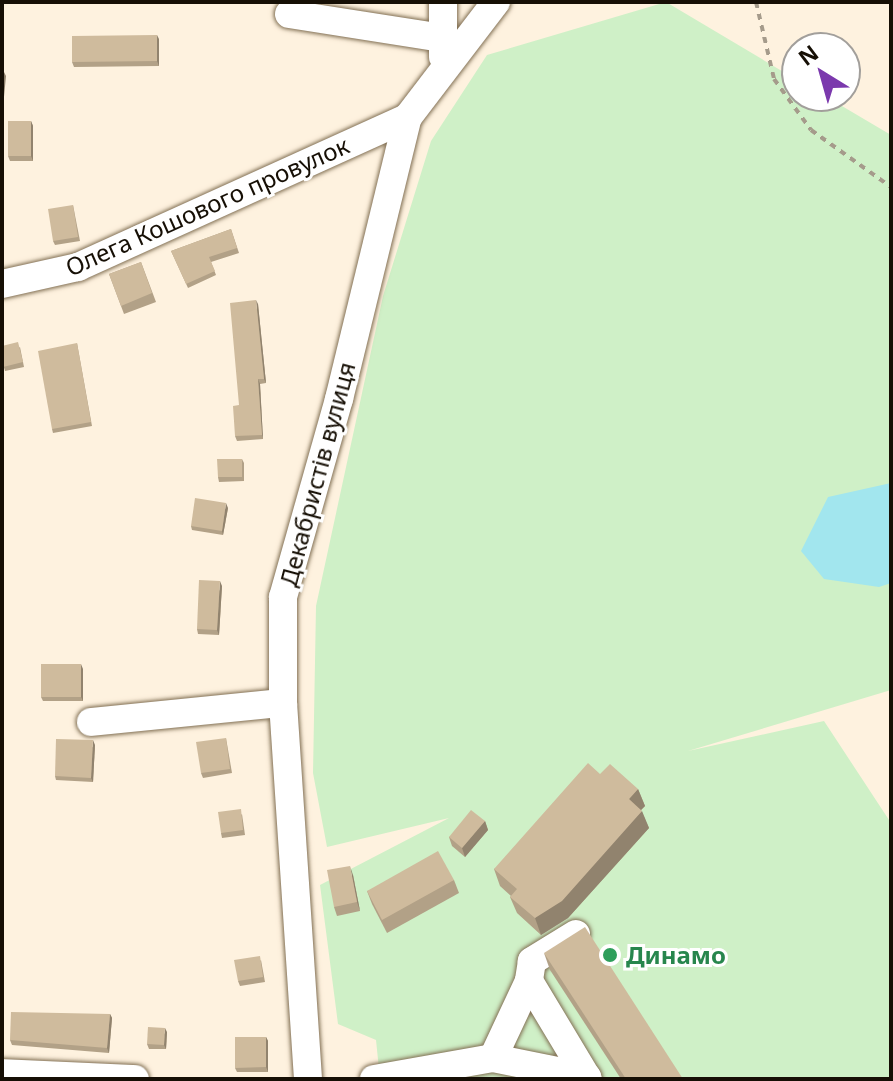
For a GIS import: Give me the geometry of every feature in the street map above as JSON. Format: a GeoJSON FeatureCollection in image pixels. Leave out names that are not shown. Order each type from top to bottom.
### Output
{"type":"FeatureCollection","features":[{"type":"Feature","properties":{"kind":"street"},"geometry":{"type":"LineString","coordinates":[[443,2],[443,72]]}},
{"type":"Feature","properties":{"kind":"street","name":"Декабристів вулиця"},"geometry":{"type":"LineString","coordinates":[[308,1079],[283,703],[283,597],[339,399],[408,117],[496,2]]}},
{"type":"Feature","properties":{"kind":"street"},"geometry":{"type":"LineString","coordinates":[[289,14],[443,38]]}},
{"type":"Feature","properties":{"kind":"street","name":"Олега Кошового провулок"},"geometry":{"type":"LineString","coordinates":[[2,284],[78,267],[408,117]]}},
{"type":"Feature","properties":{"kind":"street"},"geometry":{"type":"LineString","coordinates":[[91,722],[283,703]]}},
{"type":"Feature","properties":{"kind":"street"},"geometry":{"type":"LineString","coordinates":[[493,1058],[529,981],[532,961],[580,931]]}},
{"type":"Feature","properties":{"kind":"street"},"geometry":{"type":"LineString","coordinates":[[529,981],[588,1078]]}},
{"type":"Feature","properties":{"kind":"street"},"geometry":{"type":"LineString","coordinates":[[374,1079],[493,1058],[588,1078]]}},
{"type":"Feature","properties":{"kind":"street"},"geometry":{"type":"LineString","coordinates":[[2,1073],[135,1079]]}},
{"type":"Feature","properties":{"kind":"path"},"geometry":{"type":"LineString","coordinates":[[756,2],[774,79],[811,130],[891,187]]}},
{"type":"Feature","properties":{"kind":"green space"},"geometry":{"type":"Polygon","coordinates":[[[666,2],[781,70],[781,112],[852,112],[891,135],[891,690],[688,751],[824,721],[891,823],[891,1079],[380,1079],[376,1040],[338,1024],[320,885],[449,818],[327,847],[313,773],[316,606],[383,296],[431,141],[487,55],[666,2]]]}},
{"type":"Feature","properties":{"kind":"water"},"geometry":{"type":"Polygon","coordinates":[[[891,483],[891,583],[879,587],[824,579],[801,551],[828,497],[891,483]]]}},
{"type":"Feature","properties":{"kind":"building"},"geometry":{"type":"Polygon","coordinates":[[[157,35],[157,61],[72,62],[72,36],[157,35]]]}},
{"type":"Feature","properties":{"kind":"building"},"geometry":{"type":"Polygon","coordinates":[[[8,121],[31,121],[31,156],[8,156],[8,121]]]}},
{"type":"Feature","properties":{"kind":"building"},"geometry":{"type":"Polygon","coordinates":[[[73,205],[78,237],[53,241],[48,209],[73,205]]]}},
{"type":"Feature","properties":{"kind":"building"},"geometry":{"type":"Polygon","coordinates":[[[231,229],[237,248],[209,257],[215,271],[186,284],[171,251],[231,229]]]}},
{"type":"Feature","properties":{"kind":"building"},"geometry":{"type":"Polygon","coordinates":[[[141,262],[152,293],[121,306],[109,274],[141,262]]]}},
{"type":"Feature","properties":{"kind":"building"},"geometry":{"type":"Polygon","coordinates":[[[256,300],[264,379],[258,379],[262,435],[235,436],[233,406],[239,405],[230,303],[256,300]]]}},
{"type":"Feature","properties":{"kind":"building"},"geometry":{"type":"Polygon","coordinates":[[[18,342],[23,362],[3,367],[2,346],[18,342]]]}},
{"type":"Feature","properties":{"kind":"building"},"geometry":{"type":"Polygon","coordinates":[[[77,343],[91,422],[52,429],[38,351],[77,343]]]}},
{"type":"Feature","properties":{"kind":"building"},"geometry":{"type":"Polygon","coordinates":[[[217,459],[242,459],[242,477],[218,477],[217,459]]]}},
{"type":"Feature","properties":{"kind":"building"},"geometry":{"type":"Polygon","coordinates":[[[195,498],[226,503],[222,531],[191,526],[195,498]]]}},
{"type":"Feature","properties":{"kind":"building"},"geometry":{"type":"Polygon","coordinates":[[[199,580],[220,581],[217,630],[197,629],[199,580]]]}},
{"type":"Feature","properties":{"kind":"building"},"geometry":{"type":"Polygon","coordinates":[[[41,664],[81,664],[81,697],[41,697],[41,664]]]}},
{"type":"Feature","properties":{"kind":"building"},"geometry":{"type":"Polygon","coordinates":[[[226,738],[230,769],[201,773],[196,742],[226,738]]]}},
{"type":"Feature","properties":{"kind":"building"},"geometry":{"type":"Polygon","coordinates":[[[56,739],[93,740],[91,778],[55,776],[56,739]]]}},
{"type":"Feature","properties":{"kind":"building"},"geometry":{"type":"Polygon","coordinates":[[[588,763],[600,774],[610,764],[638,789],[629,799],[642,811],[562,901],[535,918],[510,897],[517,889],[494,869],[588,763]]]}},
{"type":"Feature","properties":{"kind":"building"},"geometry":{"type":"Polygon","coordinates":[[[241,809],[243,830],[221,833],[218,812],[241,809]]]}},
{"type":"Feature","properties":{"kind":"building"},"geometry":{"type":"Polygon","coordinates":[[[471,810],[485,821],[462,848],[449,837],[471,810]]]}},
{"type":"Feature","properties":{"kind":"building"},"geometry":{"type":"Polygon","coordinates":[[[438,851],[454,880],[382,920],[367,891],[438,851]]]}},
{"type":"Feature","properties":{"kind":"building"},"geometry":{"type":"Polygon","coordinates":[[[350,866],[357,902],[334,907],[327,870],[350,866]]]}},
{"type":"Feature","properties":{"kind":"building"},"geometry":{"type":"Polygon","coordinates":[[[585,927],[683,1079],[626,1079],[544,953],[585,927]]]}},
{"type":"Feature","properties":{"kind":"building"},"geometry":{"type":"Polygon","coordinates":[[[260,956],[263,977],[238,981],[234,960],[260,956]]]}},
{"type":"Feature","properties":{"kind":"building"},"geometry":{"type":"Polygon","coordinates":[[[11,1012],[110,1014],[107,1048],[10,1040],[11,1012]]]}},
{"type":"Feature","properties":{"kind":"building"},"geometry":{"type":"Polygon","coordinates":[[[148,1027],[165,1028],[164,1045],[147,1044],[148,1027]]]}},
{"type":"Feature","properties":{"kind":"building"},"geometry":{"type":"Polygon","coordinates":[[[235,1037],[266,1037],[266,1067],[235,1068],[235,1037]]]}},
{"type":"Feature","properties":{"kind":"place","name":"Динамо"},"geometry":{"type":"Point","coordinates":[610,955]}}]}
